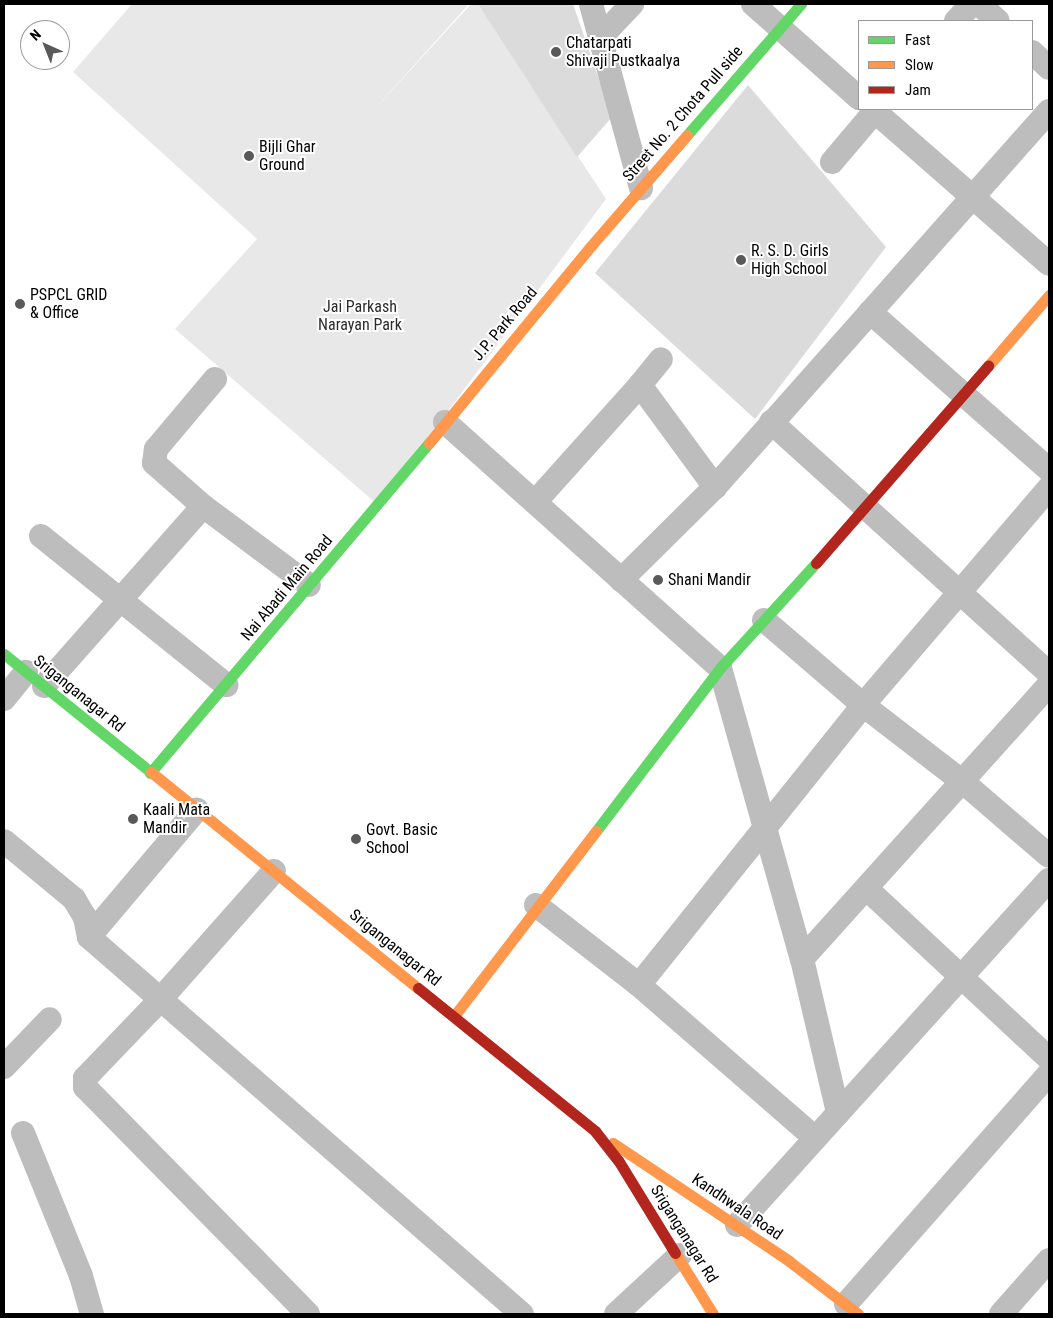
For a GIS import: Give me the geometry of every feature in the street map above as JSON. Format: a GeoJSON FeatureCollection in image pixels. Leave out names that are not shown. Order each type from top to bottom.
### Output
{"type":"FeatureCollection","features":[{"type":"Feature","properties":{"kind":"street"},"geometry":{"type":"LineString","coordinates":[[591,4],[641,188]]}},
{"type":"Feature","properties":{"kind":"street"},"geometry":{"type":"LineString","coordinates":[[600,38],[632,4]]}},
{"type":"Feature","properties":{"kind":"street"},"geometry":{"type":"LineString","coordinates":[[753,4],[858,96]]}},
{"type":"Feature","properties":{"kind":"street","name":"Street No. 2 Chota Pull side"},"geometry":{"type":"LineString","coordinates":[[590,247],[801,4]]}},
{"type":"Feature","properties":{"kind":"street"},"geometry":{"type":"LineString","coordinates":[[957,20],[972,4]]}},
{"type":"Feature","properties":{"kind":"street"},"geometry":{"type":"LineString","coordinates":[[978,4],[997,20]]}},
{"type":"Feature","properties":{"kind":"street"},"geometry":{"type":"LineString","coordinates":[[1033,53],[1049,68]]}},
{"type":"Feature","properties":{"kind":"street"},"geometry":{"type":"LineString","coordinates":[[832,162],[869,110]]}},
{"type":"Feature","properties":{"kind":"street"},"geometry":{"type":"LineString","coordinates":[[874,110],[976,197],[1049,264]]}},
{"type":"Feature","properties":{"kind":"street"},"geometry":{"type":"LineString","coordinates":[[621,580],[716,487],[771,422],[976,197],[1049,110]]}},
{"type":"Feature","properties":{"kind":"street","name":"J.P. Park Road"},"geometry":{"type":"LineString","coordinates":[[445,422],[590,247]]}},
{"type":"Feature","properties":{"kind":"street"},"geometry":{"type":"LineString","coordinates":[[454,1016],[536,905],[720,668],[867,506],[964,396],[1049,295]]}},
{"type":"Feature","properties":{"kind":"street"},"geometry":{"type":"LineString","coordinates":[[870,312],[1049,470]]}},
{"type":"Feature","properties":{"kind":"street"},"geometry":{"type":"LineString","coordinates":[[535,502],[661,359]]}},
{"type":"Feature","properties":{"kind":"street"},"geometry":{"type":"LineString","coordinates":[[215,379],[152,457],[161,471],[203,506],[309,585]]}},
{"type":"Feature","properties":{"kind":"street"},"geometry":{"type":"LineString","coordinates":[[640,385],[716,487]]}},
{"type":"Feature","properties":{"kind":"street"},"geometry":{"type":"LineString","coordinates":[[445,422],[720,668],[802,959],[838,1113]]}},
{"type":"Feature","properties":{"kind":"street","name":"Nai Abadi Main Road"},"geometry":{"type":"LineString","coordinates":[[150,773],[445,422]]}},
{"type":"Feature","properties":{"kind":"street"},"geometry":{"type":"LineString","coordinates":[[771,422],[867,506],[1049,673]]}},
{"type":"Feature","properties":{"kind":"street"},"geometry":{"type":"LineString","coordinates":[[638,985],[863,705],[1049,488]]}},
{"type":"Feature","properties":{"kind":"street"},"geometry":{"type":"LineString","coordinates":[[4,699],[35,679],[121,599],[203,506]]}},
{"type":"Feature","properties":{"kind":"street"},"geometry":{"type":"LineString","coordinates":[[41,536],[226,684]]}},
{"type":"Feature","properties":{"kind":"street"},"geometry":{"type":"LineString","coordinates":[[764,620],[863,705],[963,782],[1049,856]]}},
{"type":"Feature","properties":{"kind":"street","name":"Sriganganagar Rd"},"geometry":{"type":"LineString","coordinates":[[4,654],[595,1131],[618,1160],[680,1255],[714,1314]]}},
{"type":"Feature","properties":{"kind":"street"},"geometry":{"type":"LineString","coordinates":[[802,959],[1049,686]]}},
{"type":"Feature","properties":{"kind":"street"},"geometry":{"type":"LineString","coordinates":[[89,937],[197,809]]}},
{"type":"Feature","properties":{"kind":"street"},"geometry":{"type":"LineString","coordinates":[[4,840],[74,899],[84,917],[89,937],[159,1001],[522,1314]]}},
{"type":"Feature","properties":{"kind":"street"},"geometry":{"type":"LineString","coordinates":[[274,871],[159,1001],[85,1078],[85,1087],[308,1314]]}},
{"type":"Feature","properties":{"kind":"street"},"geometry":{"type":"LineString","coordinates":[[737,1225],[1049,880]]}},
{"type":"Feature","properties":{"kind":"street"},"geometry":{"type":"LineString","coordinates":[[867,889],[1049,1059]]}},
{"type":"Feature","properties":{"kind":"street"},"geometry":{"type":"LineString","coordinates":[[536,905],[638,985],[815,1138]]}},
{"type":"Feature","properties":{"kind":"street"},"geometry":{"type":"LineString","coordinates":[[4,1067],[50,1018]]}},
{"type":"Feature","properties":{"kind":"street"},"geometry":{"type":"LineString","coordinates":[[852,1309],[1049,1074]]}},
{"type":"Feature","properties":{"kind":"street","name":"Kandhwala Road"},"geometry":{"type":"LineString","coordinates":[[595,1131],[737,1225],[852,1309]]}},
{"type":"Feature","properties":{"kind":"street"},"geometry":{"type":"LineString","coordinates":[[23,1134],[81,1276],[92,1314]]}},
{"type":"Feature","properties":{"kind":"street"},"geometry":{"type":"LineString","coordinates":[[616,1314],[680,1255]]}},
{"type":"Feature","properties":{"kind":"street"},"geometry":{"type":"LineString","coordinates":[[1001,1314],[1047,1267]]}},
{"type":"Feature","properties":{"kind":"green space","name":"Jai Parkash Narayan Park"},"geometry":{"type":"Polygon","coordinates":[[[132,4],[469,4],[371,113],[471,4],[478,4],[606,199],[378,505],[175,329],[257,239],[73,72],[132,4]]]}},
{"type":"Feature","properties":{"kind":"building"},"geometry":{"type":"Polygon","coordinates":[[[478,4],[573,4],[612,117],[577,157],[478,4]]]}},
{"type":"Feature","properties":{"kind":"building","name":"R. S. D. Girls High School"},"geometry":{"type":"Polygon","coordinates":[[[748,85],[886,247],[755,419],[595,273],[748,85]]]}},
{"type":"Feature","properties":{"kind":"traffic: fast"},"geometry":{"type":"LineString","coordinates":[[687,135],[801,4]]}},
{"type":"Feature","properties":{"kind":"traffic: fast"},"geometry":{"type":"LineString","coordinates":[[150,773],[429,443]]}},
{"type":"Feature","properties":{"kind":"traffic: fast"},"geometry":{"type":"LineString","coordinates":[[596,831],[720,668],[816,563]]}},
{"type":"Feature","properties":{"kind":"traffic: fast"},"geometry":{"type":"LineString","coordinates":[[4,654],[151,772]]}},
{"type":"Feature","properties":{"kind":"traffic: slow"},"geometry":{"type":"LineString","coordinates":[[429,443],[590,247],[687,135]]}},
{"type":"Feature","properties":{"kind":"traffic: slow"},"geometry":{"type":"LineString","coordinates":[[988,366],[1049,295]]}},
{"type":"Feature","properties":{"kind":"traffic: slow"},"geometry":{"type":"LineString","coordinates":[[151,772],[418,988]]}},
{"type":"Feature","properties":{"kind":"traffic: slow"},"geometry":{"type":"LineString","coordinates":[[454,1016],[596,831]]}},
{"type":"Feature","properties":{"kind":"traffic: slow"},"geometry":{"type":"LineString","coordinates":[[613,1143],[789,1261],[858,1314]]}},
{"type":"Feature","properties":{"kind":"traffic: slow"},"geometry":{"type":"LineString","coordinates":[[675,1253],[713,1314]]}},
{"type":"Feature","properties":{"kind":"traffic: jam"},"geometry":{"type":"LineString","coordinates":[[816,563],[988,366]]}},
{"type":"Feature","properties":{"kind":"traffic: jam"},"geometry":{"type":"LineString","coordinates":[[418,988],[595,1131],[618,1160],[675,1253]]}},
{"type":"Feature","properties":{"kind":"place","name":"Chatarpati Shivaji Pustkaalya"},"geometry":{"type":"Point","coordinates":[556,52]}},
{"type":"Feature","properties":{"kind":"place","name":"Bijli Ghar Ground"},"geometry":{"type":"Point","coordinates":[249,156]}},
{"type":"Feature","properties":{"kind":"place","name":"R. S. D. Girls High School"},"geometry":{"type":"Point","coordinates":[741,260]}},
{"type":"Feature","properties":{"kind":"place","name":"PSPCL GRID & Office"},"geometry":{"type":"Point","coordinates":[20,304]}},
{"type":"Feature","properties":{"kind":"place","name":"Shani Mandir"},"geometry":{"type":"Point","coordinates":[658,580]}},
{"type":"Feature","properties":{"kind":"place","name":"Kaali Mata Mandir"},"geometry":{"type":"Point","coordinates":[133,819]}},
{"type":"Feature","properties":{"kind":"place","name":"Govt. Basic School"},"geometry":{"type":"Point","coordinates":[356,839]}}]}
